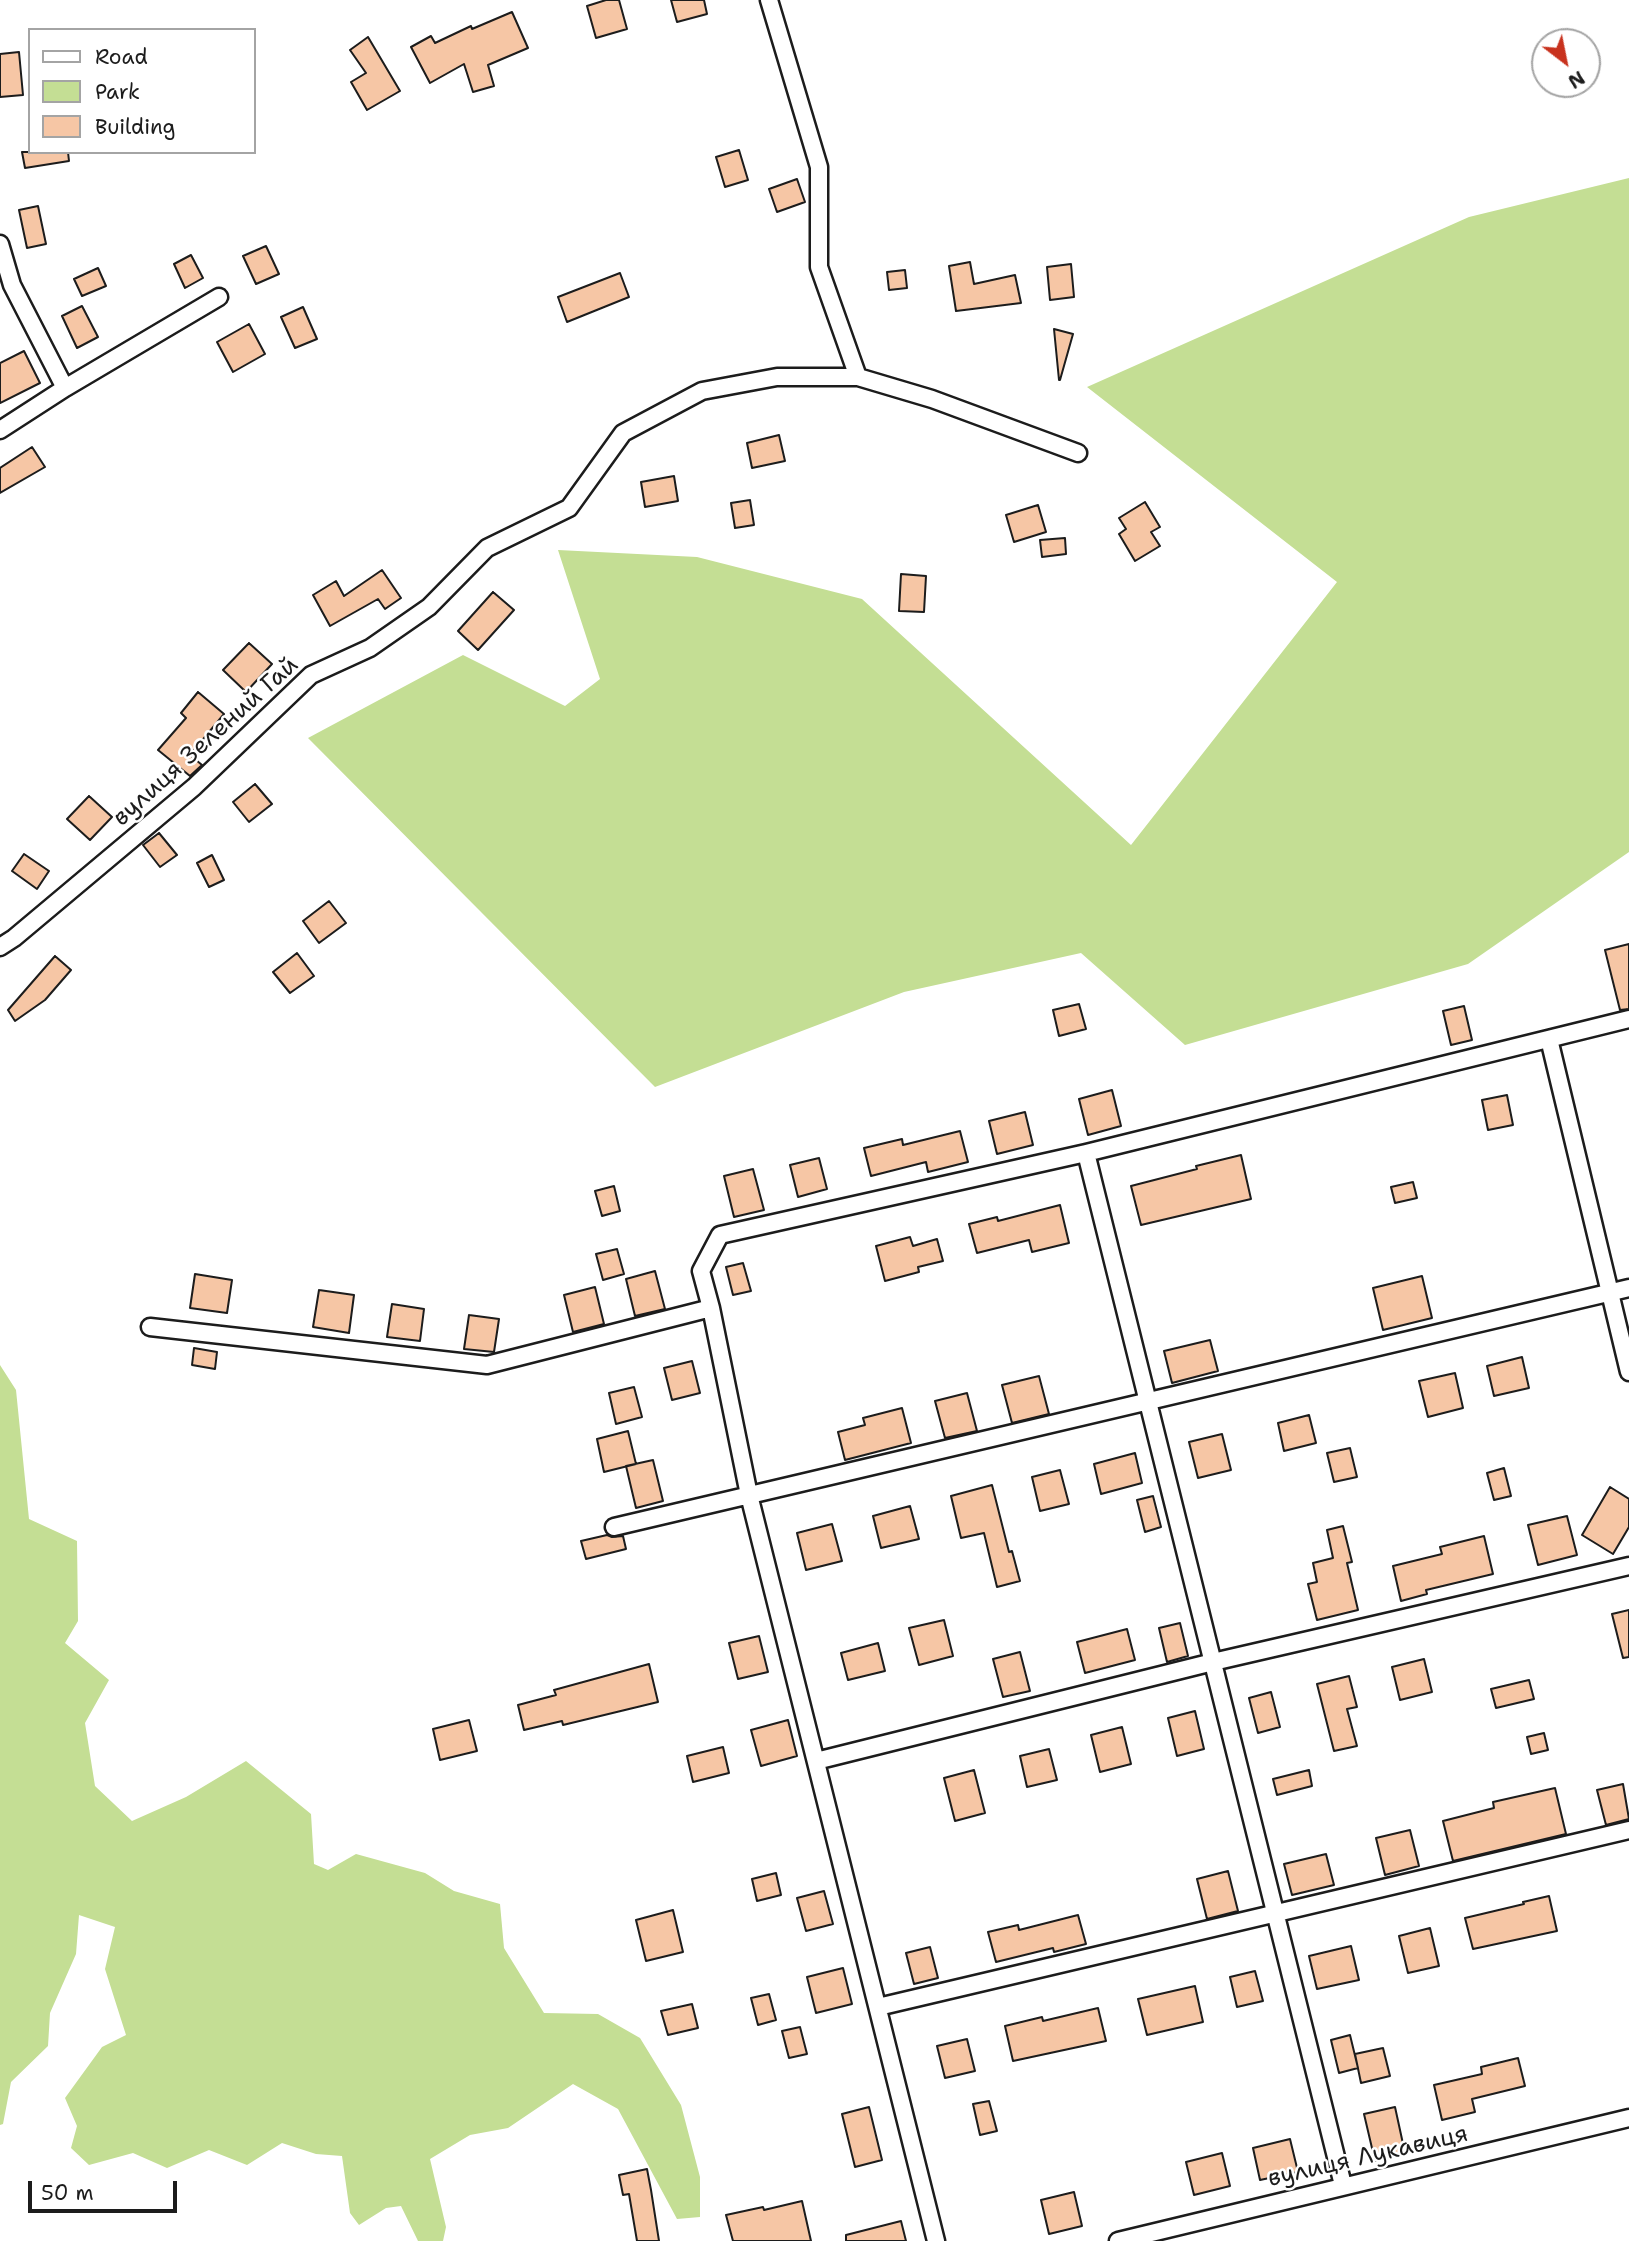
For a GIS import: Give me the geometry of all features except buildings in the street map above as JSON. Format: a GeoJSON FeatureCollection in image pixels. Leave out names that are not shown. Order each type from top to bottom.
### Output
{"type":"FeatureCollection","features":[{"type":"Feature","properties":{"kind":"street"},"geometry":{"type":"LineString","coordinates":[[769,0],[819,167],[818,267],[858,377]]}},
{"type":"Feature","properties":{"kind":"street"},"geometry":{"type":"LineString","coordinates":[[0,244],[12,285],[65,388]]}},
{"type":"Feature","properties":{"kind":"street"},"geometry":{"type":"LineString","coordinates":[[0,430],[65,388],[219,297]]}},
{"type":"Feature","properties":{"kind":"street","name":"вулиця Зелений Гай"},"geometry":{"type":"LineString","coordinates":[[0,947],[194,787],[311,675],[370,648],[429,607],[487,548],[569,508],[623,433],[702,391],[777,377],[858,377],[932,399],[1078,453]]}},
{"type":"Feature","properties":{"kind":"street"},"geometry":{"type":"LineString","coordinates":[[936,2241],[749,1495],[701,1271],[720,1235],[1086,1153],[1629,1020]]}},
{"type":"Feature","properties":{"kind":"street"},"geometry":{"type":"LineString","coordinates":[[1549,1039],[1629,1372]]}},
{"type":"Feature","properties":{"kind":"street"},"geometry":{"type":"LineString","coordinates":[[1086,1153],[1343,2185]]}},
{"type":"Feature","properties":{"kind":"street"},"geometry":{"type":"LineString","coordinates":[[614,1527],[1629,1288]]}},
{"type":"Feature","properties":{"kind":"street"},"geometry":{"type":"LineString","coordinates":[[150,1327],[487,1365],[711,1308]]}},
{"type":"Feature","properties":{"kind":"street"},"geometry":{"type":"LineString","coordinates":[[816,1761],[1213,1662],[1629,1566]]}},
{"type":"Feature","properties":{"kind":"street"},"geometry":{"type":"LineString","coordinates":[[878,2007],[1629,1830]]}},
{"type":"Feature","properties":{"kind":"street","name":"вулиця Лукавиця"},"geometry":{"type":"LineString","coordinates":[[1118,2241],[1629,2118]]}},
{"type":"Feature","properties":{"kind":"green space"},"geometry":{"type":"Polygon","coordinates":[[[1629,178],[1629,852],[1468,964],[1185,1045],[1081,953],[904,992],[655,1087],[308,738],[463,655],[565,706],[600,679],[558,550],[697,557],[862,599],[1131,845],[1337,582],[1087,387],[1469,217],[1629,178]]]}},
{"type":"Feature","properties":{"kind":"green space"},"geometry":{"type":"Polygon","coordinates":[[[0,1365],[16,1390],[29,1519],[77,1541],[78,1621],[65,1643],[109,1680],[85,1723],[95,1786],[132,1821],[186,1797],[246,1761],[311,1814],[314,1864],[328,1870],[356,1854],[425,1873],[454,1891],[500,1904],[504,1948],[544,2013],[598,2014],[640,2038],[681,2105],[700,2177],[700,2217],[677,2219],[618,2109],[573,2084],[508,2128],[470,2135],[430,2159],[446,2227],[443,2241],[418,2241],[401,2206],[386,2208],[359,2225],[350,2213],[342,2156],[316,2154],[282,2143],[247,2165],[209,2150],[167,2168],[133,2153],[89,2165],[71,2148],[77,2126],[65,2098],[102,2047],[126,2035],[105,1969],[115,1927],[79,1915],[76,1954],[50,2013],[48,2046],[11,2082],[3,2124],[0,2125],[0,1365]]]}}]}
